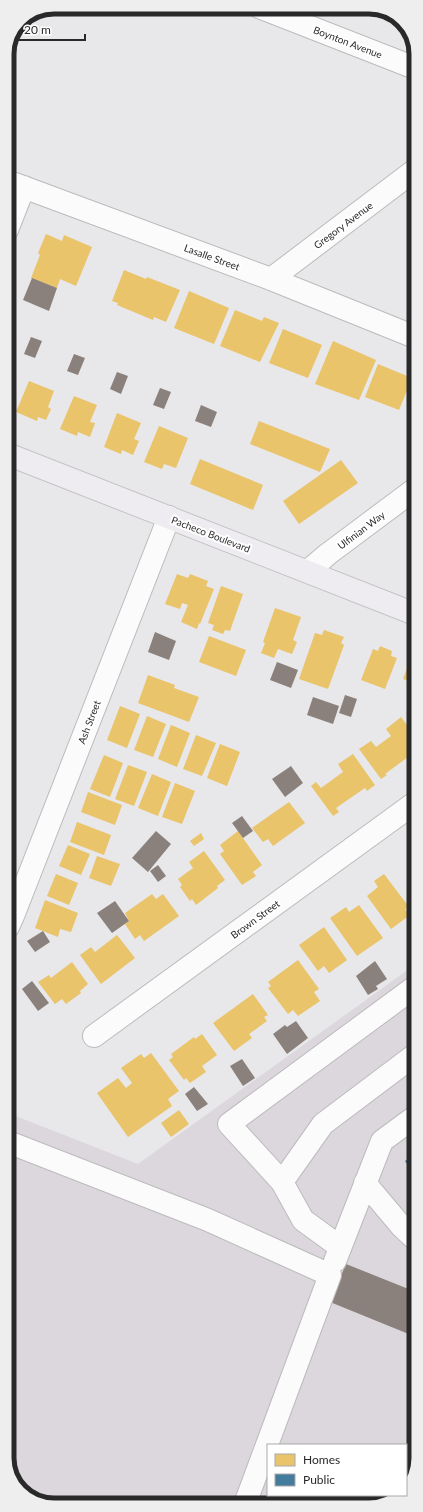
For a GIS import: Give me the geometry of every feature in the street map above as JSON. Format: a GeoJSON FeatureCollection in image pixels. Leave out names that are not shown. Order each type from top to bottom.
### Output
{"type":"FeatureCollection","features":[{"type":"Feature","properties":{"kind":"main road","name":"Pacheco Boulevard"},"geometry":{"type":"LineString","coordinates":[[14,457],[409,612]]}},
{"type":"Feature","properties":{"kind":"street","name":"Boynton Avenue"},"geometry":{"type":"LineString","coordinates":[[277,14],[409,66]]}},
{"type":"Feature","properties":{"kind":"street","name":"Gregory Avenue"},"geometry":{"type":"LineString","coordinates":[[271,279],[409,175]]}},
{"type":"Feature","properties":{"kind":"street","name":"Lasalle Street"},"geometry":{"type":"LineString","coordinates":[[16,184],[271,279],[409,335]]}},
{"type":"Feature","properties":{"kind":"street"},"geometry":{"type":"LineString","coordinates":[[14,194],[16,184]]}},
{"type":"Feature","properties":{"kind":"street","name":"Ulfinian Way"},"geometry":{"type":"LineString","coordinates":[[308,571],[328,554],[409,493]]}},
{"type":"Feature","properties":{"kind":"street","name":"Ash Street"},"geometry":{"type":"LineString","coordinates":[[14,913],[169,517]]}},
{"type":"Feature","properties":{"kind":"street","name":"Brown Street"},"geometry":{"type":"LineString","coordinates":[[94,1036],[409,807]]}},
{"type":"Feature","properties":{"kind":"street"},"geometry":{"type":"LineString","coordinates":[[340,1247],[303,1220],[282,1182],[229,1124],[409,991]]}},
{"type":"Feature","properties":{"kind":"street"},"geometry":{"type":"LineString","coordinates":[[282,1182],[323,1124],[409,1059]]}},
{"type":"Feature","properties":{"kind":"street"},"geometry":{"type":"LineString","coordinates":[[267,1444],[340,1247],[382,1141],[409,1121]]}},
{"type":"Feature","properties":{"kind":"street"},"geometry":{"type":"LineString","coordinates":[[14,1144],[208,1220],[330,1275]]}},
{"type":"Feature","properties":{"kind":"street"},"geometry":{"type":"LineString","coordinates":[[365,1184],[409,1234]]}},
{"type":"Feature","properties":{"kind":"street"},"geometry":{"type":"LineString","coordinates":[[247,1498],[267,1445]]}},
{"type":"Feature","properties":{"kind":"shaded area"},"geometry":{"type":"Polygon","coordinates":[[[409,969],[409,1458],[407,1470],[407,1444],[267,1444],[267,1496],[381,1496],[370,1498],[51,1498],[38,1495],[22,1483],[17,1474],[14,1458],[14,1115],[138,1164],[409,969]]]}},
{"type":"Feature","properties":{"kind":"building: Homes"},"geometry":{"type":"Polygon","coordinates":[[[46,234],[62,241],[64,235],[92,247],[76,286],[60,279],[57,288],[31,278],[40,255],[38,253],[46,234]]]}},
{"type":"Feature","properties":{"kind":"building: Homes"},"geometry":{"type":"Polygon","coordinates":[[[124,270],[180,290],[166,322],[154,317],[153,320],[117,305],[118,303],[112,301],[124,270]]]}},
{"type":"Feature","properties":{"kind":"building: Homes"},"geometry":{"type":"Polygon","coordinates":[[[189,291],[229,308],[214,344],[174,328],[189,291]]]}},
{"type":"Feature","properties":{"kind":"building: Homes"},"geometry":{"type":"Polygon","coordinates":[[[235,310],[262,321],[264,317],[279,323],[260,362],[220,346],[235,310]]]}},
{"type":"Feature","properties":{"kind":"building: Homes"},"geometry":{"type":"Polygon","coordinates":[[[283,329],[322,345],[308,378],[269,363],[283,329]]]}},
{"type":"Feature","properties":{"kind":"building: Homes"},"geometry":{"type":"Polygon","coordinates":[[[333,341],[376,360],[359,400],[315,384],[333,341]]]}},
{"type":"Feature","properties":{"kind":"building: Homes"},"geometry":{"type":"Polygon","coordinates":[[[378,364],[409,377],[409,385],[399,410],[365,397],[378,364]]]}},
{"type":"Feature","properties":{"kind":"building: Homes"},"geometry":{"type":"Polygon","coordinates":[[[29,381],[54,391],[48,407],[51,409],[46,420],[38,417],[37,421],[16,412],[29,381]]]}},
{"type":"Feature","properties":{"kind":"building: Homes"},"geometry":{"type":"Polygon","coordinates":[[[74,396],[97,405],[90,422],[95,423],[90,437],[78,432],[77,436],[60,429],[74,396]]]}},
{"type":"Feature","properties":{"kind":"building: Homes"},"geometry":{"type":"Polygon","coordinates":[[[117,413],[141,423],[134,439],[139,441],[133,455],[122,450],[121,454],[104,447],[117,413]]]}},
{"type":"Feature","properties":{"kind":"building: Homes"},"geometry":{"type":"Polygon","coordinates":[[[259,421],[330,449],[320,472],[250,444],[259,421]]]}},
{"type":"Feature","properties":{"kind":"building: Homes"},"geometry":{"type":"Polygon","coordinates":[[[159,426],[188,438],[176,468],[164,464],[162,469],[144,462],[159,426]]]}},
{"type":"Feature","properties":{"kind":"building: Homes"},"geometry":{"type":"Polygon","coordinates":[[[200,459],[263,485],[253,510],[190,484],[200,459]]]}},
{"type":"Feature","properties":{"kind":"building: Homes"},"geometry":{"type":"Polygon","coordinates":[[[341,460],[358,483],[299,524],[283,501],[341,460]]]}},
{"type":"Feature","properties":{"kind":"building: Homes"},"geometry":{"type":"Polygon","coordinates":[[[177,574],[188,578],[190,574],[208,581],[206,586],[214,589],[197,629],[181,622],[188,605],[182,603],[180,609],[165,604],[177,574]]]}},
{"type":"Feature","properties":{"kind":"building: Homes"},"geometry":{"type":"Polygon","coordinates":[[[221,586],[243,594],[230,631],[225,630],[223,634],[212,630],[214,625],[208,623],[221,586]]]}},
{"type":"Feature","properties":{"kind":"building: Homes"},"geometry":{"type":"Polygon","coordinates":[[[275,608],[301,617],[293,640],[297,642],[292,654],[278,649],[274,658],[261,653],[265,643],[263,642],[275,608]]]}},
{"type":"Feature","properties":{"kind":"building: Homes"},"geometry":{"type":"Polygon","coordinates":[[[324,630],[344,637],[341,643],[344,645],[328,689],[299,679],[315,633],[322,635],[324,630]]]}},
{"type":"Feature","properties":{"kind":"building: Homes"},"geometry":{"type":"Polygon","coordinates":[[[209,636],[246,650],[236,676],[199,662],[209,636]]]}},
{"type":"Feature","properties":{"kind":"building: Homes"},"geometry":{"type":"Polygon","coordinates":[[[380,646],[392,651],[391,656],[397,658],[385,689],[361,680],[373,649],[378,651],[380,646]]]}},
{"type":"Feature","properties":{"kind":"building: Homes"},"geometry":{"type":"Polygon","coordinates":[[[409,663],[409,681],[403,679],[409,663]]]}},
{"type":"Feature","properties":{"kind":"building: Homes"},"geometry":{"type":"Polygon","coordinates":[[[148,675],[175,685],[174,688],[199,697],[189,722],[138,703],[148,675]]]}},
{"type":"Feature","properties":{"kind":"building: Homes"},"geometry":{"type":"Polygon","coordinates":[[[120,706],[140,714],[127,748],[107,740],[120,706]]]}},
{"type":"Feature","properties":{"kind":"building: Homes"},"geometry":{"type":"Polygon","coordinates":[[[147,716],[166,724],[153,757],[134,750],[147,716]]]}},
{"type":"Feature","properties":{"kind":"building: Homes"},"geometry":{"type":"Polygon","coordinates":[[[401,717],[409,728],[409,758],[408,757],[385,774],[387,775],[381,779],[359,749],[371,741],[376,747],[391,736],[386,729],[401,717]]]}},
{"type":"Feature","properties":{"kind":"building: Homes"},"geometry":{"type":"Polygon","coordinates":[[[171,725],[190,733],[177,767],[158,759],[171,725]]]}},
{"type":"Feature","properties":{"kind":"building: Homes"},"geometry":{"type":"Polygon","coordinates":[[[196,735],[216,743],[202,776],[183,769],[196,735]]]}},
{"type":"Feature","properties":{"kind":"building: Homes"},"geometry":{"type":"Polygon","coordinates":[[[220,744],[240,752],[227,786],[207,778],[220,744]]]}},
{"type":"Feature","properties":{"kind":"building: Homes"},"geometry":{"type":"Polygon","coordinates":[[[353,754],[375,785],[367,791],[365,788],[336,808],[339,812],[333,816],[311,786],[316,782],[321,788],[343,772],[338,764],[353,754]]]}},
{"type":"Feature","properties":{"kind":"building: Homes"},"geometry":{"type":"Polygon","coordinates":[[[104,755],[123,763],[110,797],[90,789],[104,755]]]}},
{"type":"Feature","properties":{"kind":"building: Homes"},"geometry":{"type":"Polygon","coordinates":[[[128,765],[147,772],[134,806],[115,799],[128,765]]]}},
{"type":"Feature","properties":{"kind":"building: Homes"},"geometry":{"type":"Polygon","coordinates":[[[152,774],[171,782],[158,816],[138,808],[152,774]]]}},
{"type":"Feature","properties":{"kind":"building: Homes"},"geometry":{"type":"Polygon","coordinates":[[[175,783],[195,791],[182,824],[162,817],[175,783]]]}},
{"type":"Feature","properties":{"kind":"building: Homes"},"geometry":{"type":"Polygon","coordinates":[[[88,792],[122,805],[115,825],[81,812],[88,792]]]}},
{"type":"Feature","properties":{"kind":"building: Homes"},"geometry":{"type":"Polygon","coordinates":[[[289,802],[305,823],[273,846],[268,839],[263,842],[252,828],[289,802]]]}},
{"type":"Feature","properties":{"kind":"building: Homes"},"geometry":{"type":"Polygon","coordinates":[[[77,822],[111,835],[104,855],[70,842],[77,822]]]}},
{"type":"Feature","properties":{"kind":"building: Homes"},"geometry":{"type":"Polygon","coordinates":[[[238,831],[262,865],[253,872],[256,876],[242,885],[220,854],[224,851],[220,845],[238,831]]]}},
{"type":"Feature","properties":{"kind":"building: Homes"},"geometry":{"type":"Polygon","coordinates":[[[201,833],[204,839],[194,846],[190,841],[201,833]]]}},
{"type":"Feature","properties":{"kind":"building: Homes"},"geometry":{"type":"Polygon","coordinates":[[[68,845],[90,854],[81,875],[59,866],[68,845]]]}},
{"type":"Feature","properties":{"kind":"building: Homes"},"geometry":{"type":"Polygon","coordinates":[[[204,851],[225,880],[217,886],[218,888],[196,905],[192,899],[190,901],[180,887],[182,885],[178,879],[193,868],[189,862],[204,851]]]}},
{"type":"Feature","properties":{"kind":"building: Homes"},"geometry":{"type":"Polygon","coordinates":[[[97,856],[120,864],[111,886],[89,878],[97,856]]]}},
{"type":"Feature","properties":{"kind":"building: Homes"},"geometry":{"type":"Polygon","coordinates":[[[56,874],[78,883],[69,905],[47,896],[56,874]]]}},
{"type":"Feature","properties":{"kind":"building: Homes"},"geometry":{"type":"Polygon","coordinates":[[[384,874],[409,907],[405,909],[409,916],[391,929],[367,896],[378,887],[374,881],[384,874]]]}},
{"type":"Feature","properties":{"kind":"building: Homes"},"geometry":{"type":"Polygon","coordinates":[[[152,894],[156,899],[163,894],[179,916],[144,941],[140,935],[135,939],[125,924],[129,921],[125,913],[152,894]]]}},
{"type":"Feature","properties":{"kind":"building: Homes"},"geometry":{"type":"Polygon","coordinates":[[[45,900],[78,913],[71,932],[60,929],[58,937],[35,928],[45,900]]]}},
{"type":"Feature","properties":{"kind":"building: Homes"},"geometry":{"type":"Polygon","coordinates":[[[359,905],[383,938],[357,956],[330,918],[346,907],[349,912],[359,905]]]}},
{"type":"Feature","properties":{"kind":"building: Homes"},"geometry":{"type":"Polygon","coordinates":[[[324,927],[347,960],[329,973],[324,966],[318,971],[299,945],[324,927]]]}},
{"type":"Feature","properties":{"kind":"building: Homes"},"geometry":{"type":"Polygon","coordinates":[[[117,935],[135,958],[101,984],[80,955],[91,947],[95,952],[117,935]]]}},
{"type":"Feature","properties":{"kind":"building: Homes"},"geometry":{"type":"Polygon","coordinates":[[[298,960],[319,989],[314,992],[320,1001],[298,1016],[293,1010],[288,1014],[268,988],[271,986],[268,982],[298,960]]]}},
{"type":"Feature","properties":{"kind":"building: Homes"},"geometry":{"type":"Polygon","coordinates":[[[72,962],[88,984],[80,991],[81,993],[66,1004],[62,999],[55,1004],[38,982],[49,975],[51,978],[72,962]]]}},
{"type":"Feature","properties":{"kind":"building: Homes"},"geometry":{"type":"Polygon","coordinates":[[[253,994],[268,1015],[264,1017],[267,1021],[249,1034],[252,1038],[234,1051],[213,1023],[253,994]]]}},
{"type":"Feature","properties":{"kind":"building: Homes"},"geometry":{"type":"Polygon","coordinates":[[[202,1034],[217,1055],[202,1066],[206,1072],[190,1083],[186,1078],[184,1080],[169,1060],[173,1057],[171,1054],[194,1037],[195,1039],[202,1034]]]}},
{"type":"Feature","properties":{"kind":"building: Homes"},"geometry":{"type":"Polygon","coordinates":[[[151,1053],[179,1091],[168,1099],[172,1106],[128,1137],[97,1093],[118,1078],[126,1088],[132,1083],[121,1068],[141,1054],[144,1058],[151,1053]]]}},
{"type":"Feature","properties":{"kind":"building: Homes"},"geometry":{"type":"Polygon","coordinates":[[[179,1110],[189,1124],[171,1137],[161,1123],[179,1110]]]}},
{"type":"Feature","properties":{"kind":"building: Public"},"geometry":{"type":"Polygon","coordinates":[[[409,1158],[409,1167],[405,1161],[409,1158]]]}},
{"type":"Feature","properties":{"kind":"building: Industry"},"geometry":{"type":"Polygon","coordinates":[[[32,278],[57,288],[49,311],[23,300],[32,278]]]}},
{"type":"Feature","properties":{"kind":"building: Industry"},"geometry":{"type":"Polygon","coordinates":[[[31,337],[42,341],[35,358],[24,354],[31,337]]]}},
{"type":"Feature","properties":{"kind":"building: Industry"},"geometry":{"type":"Polygon","coordinates":[[[74,354],[85,358],[78,375],[67,371],[74,354]]]}},
{"type":"Feature","properties":{"kind":"building: Industry"},"geometry":{"type":"Polygon","coordinates":[[[117,372],[128,376],[121,394],[110,389],[117,372]]]}},
{"type":"Feature","properties":{"kind":"building: Industry"},"geometry":{"type":"Polygon","coordinates":[[[160,388],[171,392],[164,409],[153,405],[160,388]]]}},
{"type":"Feature","properties":{"kind":"building: Industry"},"geometry":{"type":"Polygon","coordinates":[[[201,405],[217,412],[211,427],[195,421],[201,405]]]}},
{"type":"Feature","properties":{"kind":"building: Industry"},"geometry":{"type":"Polygon","coordinates":[[[155,632],[176,641],[169,660],[148,652],[155,632]]]}},
{"type":"Feature","properties":{"kind":"building: Industry"},"geometry":{"type":"Polygon","coordinates":[[[277,662],[298,670],[291,688],[270,680],[277,662]]]}},
{"type":"Feature","properties":{"kind":"building: Industry"},"geometry":{"type":"Polygon","coordinates":[[[345,695],[357,699],[351,717],[339,713],[345,695]]]}},
{"type":"Feature","properties":{"kind":"building: Industry"},"geometry":{"type":"Polygon","coordinates":[[[313,697],[339,706],[333,724],[307,715],[313,697]]]}},
{"type":"Feature","properties":{"kind":"building: Industry"},"geometry":{"type":"Polygon","coordinates":[[[291,766],[303,783],[285,797],[272,779],[291,766]]]}},
{"type":"Feature","properties":{"kind":"building: Industry"},"geometry":{"type":"Polygon","coordinates":[[[242,816],[253,831],[243,838],[232,823],[242,816]]]}},
{"type":"Feature","properties":{"kind":"building: Industry"},"geometry":{"type":"Polygon","coordinates":[[[156,831],[171,844],[148,872],[132,858],[156,831]]]}},
{"type":"Feature","properties":{"kind":"building: Industry"},"geometry":{"type":"Polygon","coordinates":[[[158,865],[166,876],[158,882],[150,871],[158,865]]]}},
{"type":"Feature","properties":{"kind":"building: Industry"},"geometry":{"type":"Polygon","coordinates":[[[115,901],[129,921],[112,933],[97,913],[115,901]]]}},
{"type":"Feature","properties":{"kind":"building: Industry"},"geometry":{"type":"Polygon","coordinates":[[[43,931],[50,942],[35,952],[27,941],[43,931]]]}},
{"type":"Feature","properties":{"kind":"building: Industry"},"geometry":{"type":"Polygon","coordinates":[[[375,961],[387,979],[376,986],[378,989],[368,995],[356,976],[375,961]]]}},
{"type":"Feature","properties":{"kind":"building: Industry"},"geometry":{"type":"Polygon","coordinates":[[[32,981],[49,1003],[38,1011],[22,989],[32,981]]]}},
{"type":"Feature","properties":{"kind":"building: Industry"},"geometry":{"type":"Polygon","coordinates":[[[296,1021],[308,1038],[287,1054],[273,1034],[285,1025],[287,1027],[296,1021]]]}},
{"type":"Feature","properties":{"kind":"building: Industry"},"geometry":{"type":"Polygon","coordinates":[[[242,1059],[255,1078],[243,1086],[230,1066],[242,1059]]]}},
{"type":"Feature","properties":{"kind":"building: Industry"},"geometry":{"type":"Polygon","coordinates":[[[194,1087],[208,1104],[197,1111],[185,1094],[194,1087]]]}},
{"type":"Feature","properties":{"kind":"building: Industry"},"geometry":{"type":"Polygon","coordinates":[[[346,1264],[409,1289],[409,1334],[330,1302],[346,1264]]]}}]}
